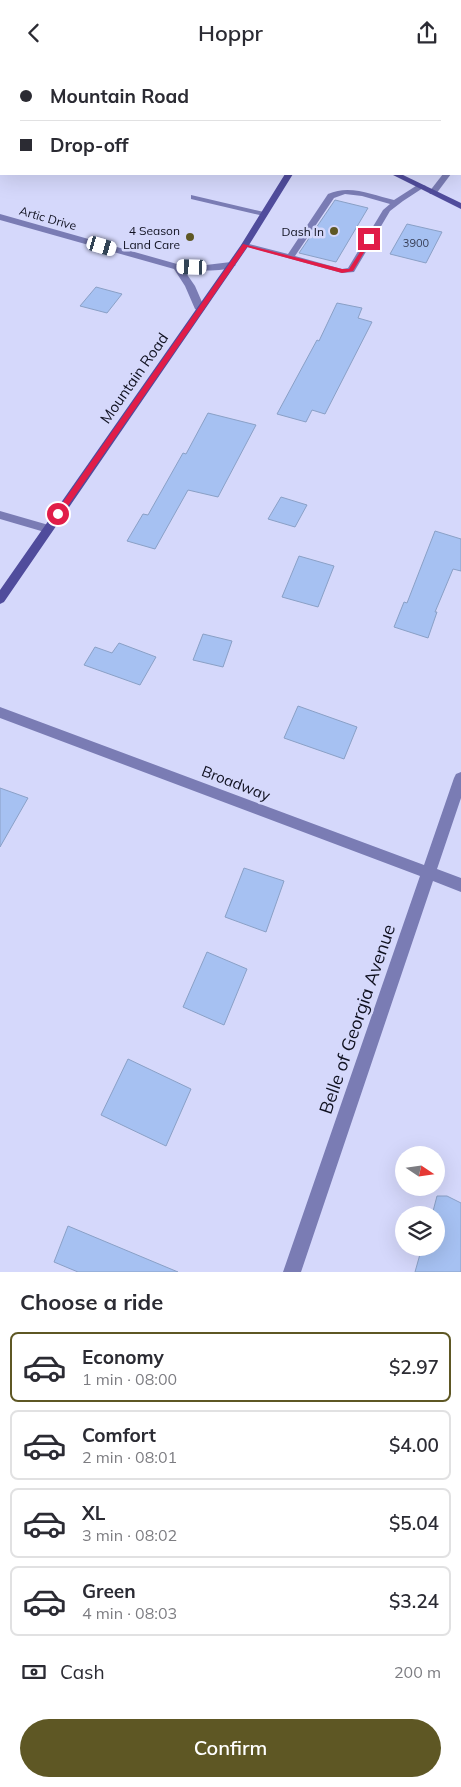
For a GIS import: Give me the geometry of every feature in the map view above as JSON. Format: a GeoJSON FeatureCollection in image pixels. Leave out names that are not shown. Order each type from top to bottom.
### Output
{"type":"FeatureCollection","features":[{"type":"Feature","properties":{"kind":"main road","name":"Mountain Road"},"geometry":{"type":"LineString","coordinates":[[0,599],[245,245],[288,175]]}},
{"type":"Feature","properties":{"kind":"main road"},"geometry":{"type":"LineString","coordinates":[[397,175],[461,206]]}},
{"type":"Feature","properties":{"kind":"street","name":"Artic Drive"},"geometry":{"type":"LineString","coordinates":[[0,217],[177,267],[206,268],[230,265]]}},
{"type":"Feature","properties":{"kind":"street"},"geometry":{"type":"LineString","coordinates":[[177,267],[190,286],[200,309]]}},
{"type":"Feature","properties":{"kind":"street","name":"Broadway"},"geometry":{"type":"LineString","coordinates":[[0,712],[461,885]]}},
{"type":"Feature","properties":{"kind":"street","name":"Belle of Georgia Avenue"},"geometry":{"type":"LineString","coordinates":[[292,1272],[461,778]]}},
{"type":"Feature","properties":{"kind":"lane"},"geometry":{"type":"LineString","coordinates":[[433,192],[446,175]]}},
{"type":"Feature","properties":{"kind":"lane"},"geometry":{"type":"LineString","coordinates":[[245,245],[342,271],[351,270],[387,210],[422,186]]}},
{"type":"Feature","properties":{"kind":"lane"},"geometry":{"type":"LineString","coordinates":[[290,257],[331,196],[336,193],[350,192],[395,203]]}},
{"type":"Feature","properties":{"kind":"lane"},"geometry":{"type":"LineString","coordinates":[[194,197],[264,214]]}},
{"type":"Feature","properties":{"kind":"lane"},"geometry":{"type":"LineString","coordinates":[[0,515],[48,529]]}},
{"type":"Feature","properties":{"kind":"building","name":"Dash In"},"geometry":{"type":"Polygon","coordinates":[[[335,200],[368,208],[336,262],[299,253],[335,200]]]}},
{"type":"Feature","properties":{"kind":"building"},"geometry":{"type":"Polygon","coordinates":[[[407,224],[442,232],[426,263],[390,254],[407,224]]]}},
{"type":"Feature","properties":{"kind":"building"},"geometry":{"type":"Polygon","coordinates":[[[96,287],[122,294],[107,313],[80,306],[96,287]]]}},
{"type":"Feature","properties":{"kind":"building"},"geometry":{"type":"Polygon","coordinates":[[[337,303],[362,308],[358,318],[372,322],[325,414],[312,410],[306,422],[277,414],[317,340],[319,341],[337,303]]]}},
{"type":"Feature","properties":{"kind":"building"},"geometry":{"type":"Polygon","coordinates":[[[208,413],[256,425],[218,497],[188,490],[155,549],[127,541],[143,514],[148,515],[183,453],[186,454],[208,413]]]}},
{"type":"Feature","properties":{"kind":"building"},"geometry":{"type":"Polygon","coordinates":[[[281,497],[307,505],[295,527],[268,519],[281,497]]]}},
{"type":"Feature","properties":{"kind":"building"},"geometry":{"type":"Polygon","coordinates":[[[435,531],[461,539],[461,571],[453,569],[435,612],[437,612],[428,638],[394,627],[404,602],[407,603],[435,531]]]}},
{"type":"Feature","properties":{"kind":"building"},"geometry":{"type":"Polygon","coordinates":[[[299,556],[334,566],[318,607],[282,597],[299,556]]]}},
{"type":"Feature","properties":{"kind":"building"},"geometry":{"type":"Polygon","coordinates":[[[203,634],[232,641],[223,667],[193,660],[203,634]]]}},
{"type":"Feature","properties":{"kind":"building"},"geometry":{"type":"Polygon","coordinates":[[[119,643],[156,657],[140,685],[84,665],[95,647],[112,653],[119,643]]]}},
{"type":"Feature","properties":{"kind":"building"},"geometry":{"type":"Polygon","coordinates":[[[298,706],[357,727],[344,759],[284,738],[298,706]]]}},
{"type":"Feature","properties":{"kind":"building"},"geometry":{"type":"Polygon","coordinates":[[[0,788],[28,798],[0,847],[0,788]]]}},
{"type":"Feature","properties":{"kind":"building"},"geometry":{"type":"Polygon","coordinates":[[[244,868],[284,881],[266,932],[225,917],[244,868]]]}},
{"type":"Feature","properties":{"kind":"building"},"geometry":{"type":"Polygon","coordinates":[[[207,952],[247,969],[224,1025],[183,1007],[207,952]]]}},
{"type":"Feature","properties":{"kind":"building"},"geometry":{"type":"Polygon","coordinates":[[[128,1059],[191,1089],[166,1146],[101,1115],[128,1059]]]}},
{"type":"Feature","properties":{"kind":"building"},"geometry":{"type":"Polygon","coordinates":[[[437,1196],[447,1196],[461,1203],[461,1272],[415,1272],[419,1256],[445,1256],[445,1206],[434,1206],[437,1196]]]}},
{"type":"Feature","properties":{"kind":"building"},"geometry":{"type":"Polygon","coordinates":[[[68,1226],[178,1272],[78,1272],[54,1262],[68,1226]]]}},
{"type":"Feature","properties":{"kind":"place","name":"Dash In"},"geometry":{"type":"Point","coordinates":[334,231]}},
{"type":"Feature","properties":{"kind":"place","name":"4 Season Land Care"},"geometry":{"type":"Point","coordinates":[190,237]}},
{"type":"Feature","properties":{"kind":"route"},"geometry":{"type":"LineString","coordinates":[[58,514],[245,245],[342,271],[351,270],[369,239]]}}]}
